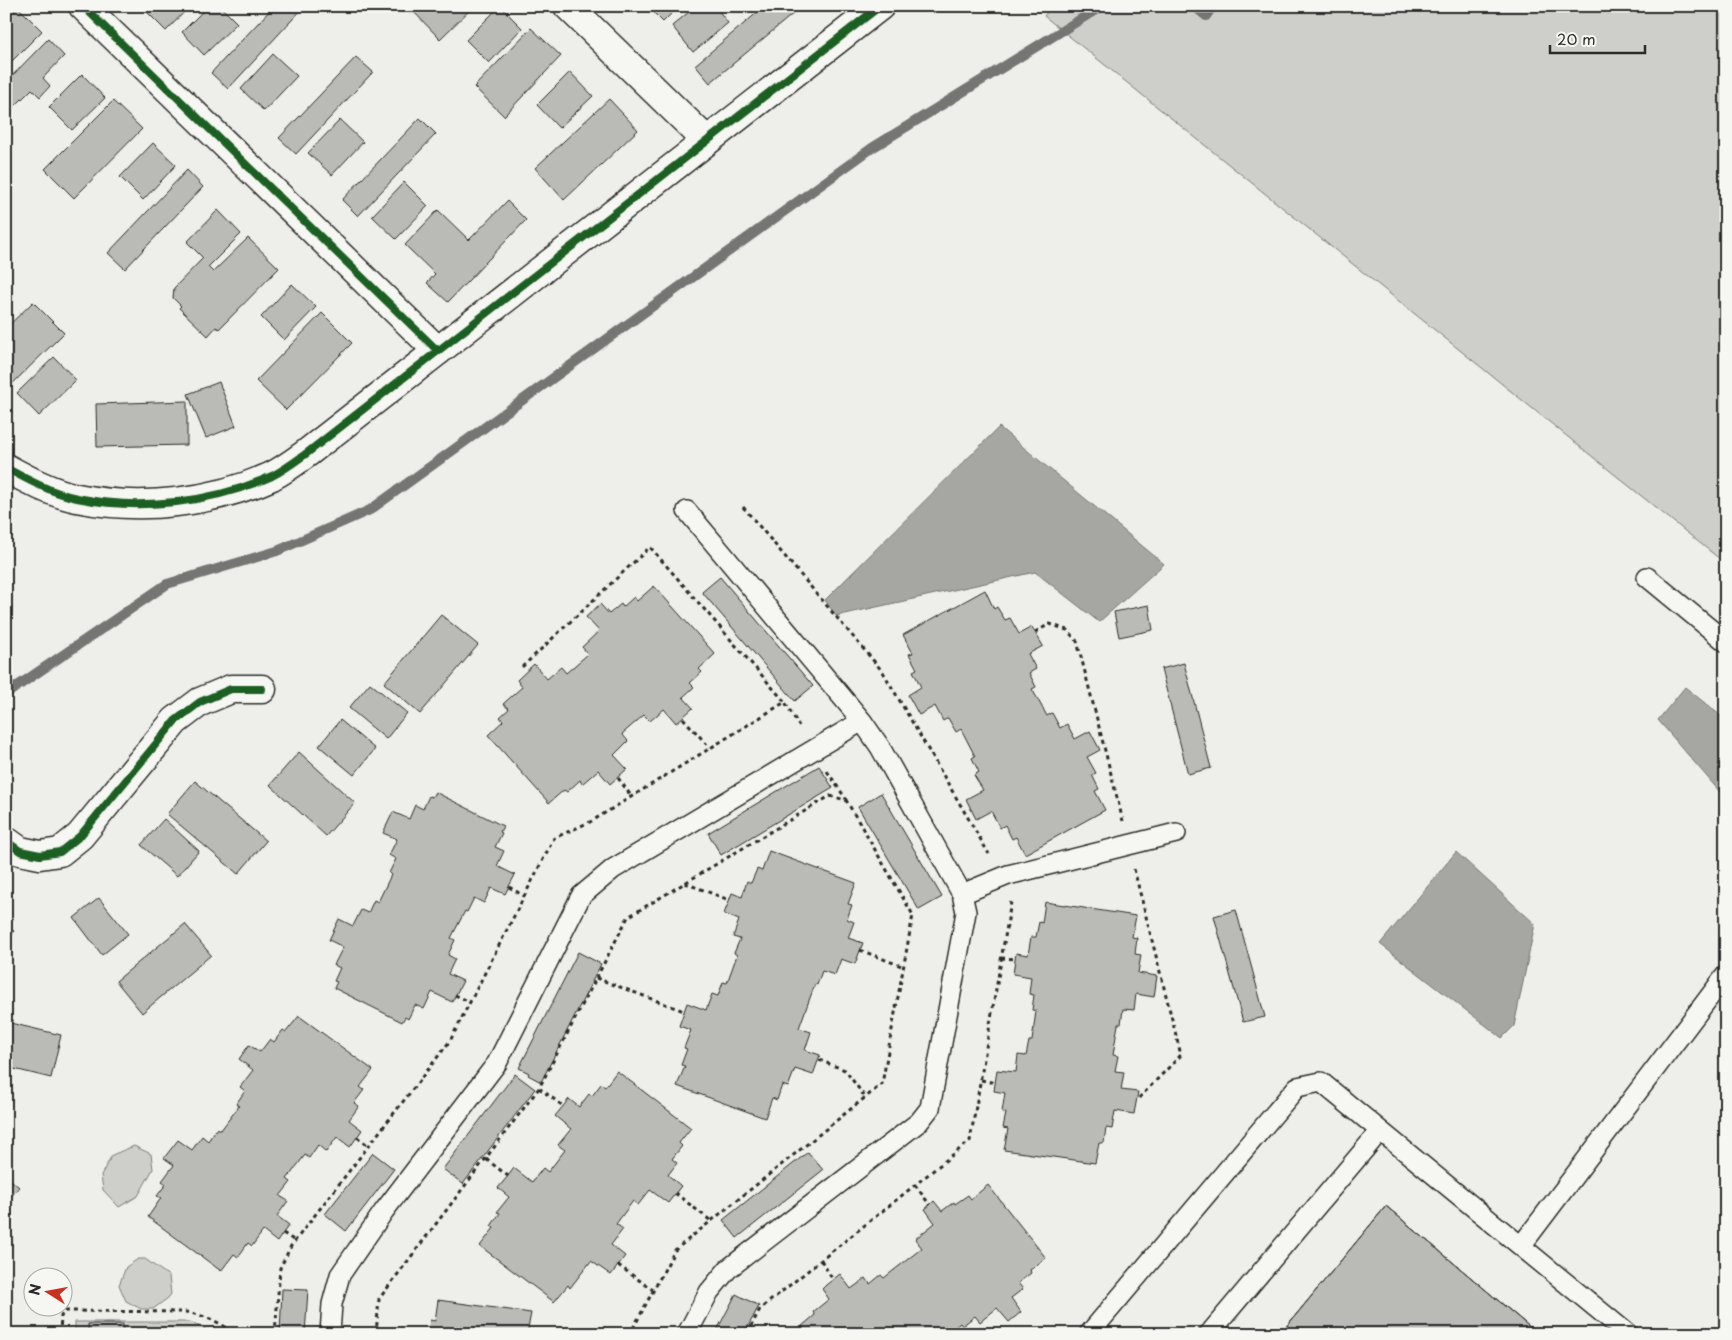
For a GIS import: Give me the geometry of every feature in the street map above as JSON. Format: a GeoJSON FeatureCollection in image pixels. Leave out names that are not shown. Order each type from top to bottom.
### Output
{"type":"FeatureCollection","features":[{"type":"Feature","properties":{"kind":"street"},"geometry":{"type":"LineString","coordinates":[[83,6],[438,352]]}},
{"type":"Feature","properties":{"kind":"street"},"geometry":{"type":"LineString","coordinates":[[568,6],[707,141]]}},
{"type":"Feature","properties":{"kind":"street"},"geometry":{"type":"LineString","coordinates":[[6,468],[30,481],[76,498],[125,504],[180,502],[235,491],[274,475],[307,453],[438,352],[880,6]]}},
{"type":"Feature","properties":{"kind":"street"},"geometry":{"type":"LineString","coordinates":[[6,841],[20,851],[34,854],[60,852],[80,836],[175,721],[200,702],[231,689],[262,689]]}},
{"type":"Feature","properties":{"kind":"lane"},"geometry":{"type":"LineString","coordinates":[[687,511],[862,721],[880,748],[962,894],[966,912],[930,1108],[919,1122],[728,1270],[709,1292],[687,1334]]}},
{"type":"Feature","properties":{"kind":"lane"},"geometry":{"type":"LineString","coordinates":[[1647,577],[1726,642]]}},
{"type":"Feature","properties":{"kind":"lane"},"geometry":{"type":"LineString","coordinates":[[330,1334],[332,1304],[340,1274],[384,1211],[497,1063],[581,896],[613,869],[862,721]]}},
{"type":"Feature","properties":{"kind":"lane"},"geometry":{"type":"LineString","coordinates":[[962,894],[1008,875],[1176,833]]}},
{"type":"Feature","properties":{"kind":"lane"},"geometry":{"type":"LineString","coordinates":[[1521,1246],[1726,975]]}},
{"type":"Feature","properties":{"kind":"lane"},"geometry":{"type":"LineString","coordinates":[[1089,1334],[1297,1087],[1321,1082],[1628,1334]]}},
{"type":"Feature","properties":{"kind":"lane"},"geometry":{"type":"LineString","coordinates":[[1210,1334],[1380,1131]]}},
{"type":"Feature","properties":{"kind":"path"},"geometry":{"type":"LineString","coordinates":[[743,507],[884,672],[991,857]]}},
{"type":"Feature","properties":{"kind":"path"},"geometry":{"type":"LineString","coordinates":[[522,667],[650,547],[785,702],[799,726]]}},
{"type":"Feature","properties":{"kind":"path"},"geometry":{"type":"LineString","coordinates":[[1035,632],[1050,624],[1067,630],[1076,641],[1124,824]]}},
{"type":"Feature","properties":{"kind":"path"},"geometry":{"type":"LineString","coordinates":[[275,1334],[280,1268],[295,1241],[450,1041],[554,838],[592,821],[785,702]]}},
{"type":"Feature","properties":{"kind":"path"},"geometry":{"type":"LineString","coordinates":[[683,718],[710,748]]}},
{"type":"Feature","properties":{"kind":"path"},"geometry":{"type":"LineString","coordinates":[[630,1334],[674,1250],[882,1084],[913,915],[824,765]]}},
{"type":"Feature","properties":{"kind":"path"},"geometry":{"type":"LineString","coordinates":[[618,778],[632,797]]}},
{"type":"Feature","properties":{"kind":"path"},"geometry":{"type":"LineString","coordinates":[[376,1334],[379,1299],[540,1088],[628,916],[830,796],[846,800]]}},
{"type":"Feature","properties":{"kind":"path"},"geometry":{"type":"LineString","coordinates":[[1125,871],[1134,869],[1181,1055],[1137,1100]]}},
{"type":"Feature","properties":{"kind":"path"},"geometry":{"type":"LineString","coordinates":[[684,883],[729,900]]}},
{"type":"Feature","properties":{"kind":"path"},"geometry":{"type":"LineString","coordinates":[[509,887],[524,896]]}},
{"type":"Feature","properties":{"kind":"path"},"geometry":{"type":"LineString","coordinates":[[746,1334],[760,1309],[970,1141],[1012,901]]}},
{"type":"Feature","properties":{"kind":"path"},"geometry":{"type":"LineString","coordinates":[[860,950],[904,967]]}},
{"type":"Feature","properties":{"kind":"path"},"geometry":{"type":"LineString","coordinates":[[1002,958],[1016,959]]}},
{"type":"Feature","properties":{"kind":"path"},"geometry":{"type":"LineString","coordinates":[[596,978],[684,1011]]}},
{"type":"Feature","properties":{"kind":"path"},"geometry":{"type":"LineString","coordinates":[[456,995],[470,1002]]}},
{"type":"Feature","properties":{"kind":"path"},"geometry":{"type":"LineString","coordinates":[[819,1060],[845,1070],[865,1097]]}},
{"type":"Feature","properties":{"kind":"path"},"geometry":{"type":"LineString","coordinates":[[980,1080],[996,1082]]}},
{"type":"Feature","properties":{"kind":"path"},"geometry":{"type":"LineString","coordinates":[[540,1088],[563,1106]]}},
{"type":"Feature","properties":{"kind":"path"},"geometry":{"type":"LineString","coordinates":[[357,1137],[369,1146]]}},
{"type":"Feature","properties":{"kind":"path"},"geometry":{"type":"LineString","coordinates":[[486,1159],[508,1176]]}},
{"type":"Feature","properties":{"kind":"path"},"geometry":{"type":"LineString","coordinates":[[915,1185],[930,1205]]}},
{"type":"Feature","properties":{"kind":"path"},"geometry":{"type":"LineString","coordinates":[[675,1193],[711,1220]]}},
{"type":"Feature","properties":{"kind":"path"},"geometry":{"type":"LineString","coordinates":[[283,1233],[295,1241]]}},
{"type":"Feature","properties":{"kind":"path"},"geometry":{"type":"LineString","coordinates":[[821,1260],[833,1280]]}},
{"type":"Feature","properties":{"kind":"path"},"geometry":{"type":"LineString","coordinates":[[618,1265],[653,1290]]}},
{"type":"Feature","properties":{"kind":"path"},"geometry":{"type":"LineString","coordinates":[[60,1334],[61,1316],[66,1311],[75,1311],[186,1312],[204,1316],[225,1326],[234,1334]]}},
{"type":"Feature","properties":{"kind":"shaded area"},"geometry":{"type":"Polygon","coordinates":[[[1052,6],[1726,6],[1726,564],[1044,16],[1052,6]]]}},
{"type":"Feature","properties":{"kind":"shaded area"},"geometry":{"type":"Polygon","coordinates":[[[999,427],[1164,564],[1099,622],[1035,572],[836,616],[825,600],[999,427]]]}},
{"type":"Feature","properties":{"kind":"shaded area"},"geometry":{"type":"Polygon","coordinates":[[[1685,687],[1726,720],[1726,799],[1658,720],[1685,687]]]}},
{"type":"Feature","properties":{"kind":"shaded area"},"geometry":{"type":"Polygon","coordinates":[[[1456,852],[1535,924],[1514,1026],[1502,1038],[1380,944],[1456,852]]]}},
{"type":"Feature","properties":{"kind":"shaded area"},"geometry":{"type":"Polygon","coordinates":[[[134,1146],[151,1154],[153,1169],[138,1196],[119,1207],[103,1190],[101,1175],[112,1155],[134,1146]]]}},
{"type":"Feature","properties":{"kind":"shaded area"},"geometry":{"type":"Polygon","coordinates":[[[138,1259],[145,1259],[169,1276],[171,1294],[153,1309],[141,1309],[126,1301],[119,1285],[126,1267],[138,1259]]]}},
{"type":"Feature","properties":{"kind":"shaded area"},"geometry":{"type":"Polygon","coordinates":[[[75,1322],[190,1322],[216,1334],[75,1334],[75,1322]]]}},
{"type":"Feature","properties":{"kind":"building"},"geometry":{"type":"Polygon","coordinates":[[[141,6],[190,6],[166,31],[141,6]]]}},
{"type":"Feature","properties":{"kind":"building"},"geometry":{"type":"Polygon","coordinates":[[[208,6],[220,6],[237,23],[204,55],[182,32],[208,6]]]}},
{"type":"Feature","properties":{"kind":"building"},"geometry":{"type":"Polygon","coordinates":[[[274,6],[301,6],[303,8],[228,89],[211,73],[274,6]]]}},
{"type":"Feature","properties":{"kind":"building"},"geometry":{"type":"Polygon","coordinates":[[[415,6],[474,6],[440,39],[412,10],[415,6]]]}},
{"type":"Feature","properties":{"kind":"building"},"geometry":{"type":"Polygon","coordinates":[[[500,6],[522,28],[489,63],[466,40],[500,6]]]}},
{"type":"Feature","properties":{"kind":"building"},"geometry":{"type":"Polygon","coordinates":[[[647,6],[679,6],[663,22],[647,6]]]}},
{"type":"Feature","properties":{"kind":"building"},"geometry":{"type":"Polygon","coordinates":[[[696,6],[715,6],[728,23],[693,52],[672,26],[696,6]]]}},
{"type":"Feature","properties":{"kind":"building"},"geometry":{"type":"Polygon","coordinates":[[[765,6],[799,6],[800,8],[710,83],[695,65],[765,6]]]}},
{"type":"Feature","properties":{"kind":"building"},"geometry":{"type":"Polygon","coordinates":[[[18,7],[42,31],[9,64],[6,62],[6,19],[18,7]]]}},
{"type":"Feature","properties":{"kind":"building"},"geometry":{"type":"Polygon","coordinates":[[[531,28],[561,56],[504,116],[474,87],[531,28]]]}},
{"type":"Feature","properties":{"kind":"building"},"geometry":{"type":"Polygon","coordinates":[[[48,39],[64,56],[43,78],[50,86],[40,97],[32,89],[6,115],[6,82],[48,39]]]}},
{"type":"Feature","properties":{"kind":"building"},"geometry":{"type":"Polygon","coordinates":[[[273,54],[297,76],[264,111],[241,89],[273,54]]]}},
{"type":"Feature","properties":{"kind":"building"},"geometry":{"type":"Polygon","coordinates":[[[356,57],[373,72],[296,154],[279,138],[356,57]]]}},
{"type":"Feature","properties":{"kind":"building"},"geometry":{"type":"Polygon","coordinates":[[[570,72],[593,96],[559,128],[537,105],[570,72]]]}},
{"type":"Feature","properties":{"kind":"building"},"geometry":{"type":"Polygon","coordinates":[[[82,74],[105,98],[72,130],[49,107],[82,74]]]}},
{"type":"Feature","properties":{"kind":"building"},"geometry":{"type":"Polygon","coordinates":[[[609,99],[638,130],[564,200],[535,168],[609,99]]]}},
{"type":"Feature","properties":{"kind":"building"},"geometry":{"type":"Polygon","coordinates":[[[113,101],[142,129],[74,198],[45,169],[113,101]]]}},
{"type":"Feature","properties":{"kind":"building"},"geometry":{"type":"Polygon","coordinates":[[[420,118],[436,134],[358,216],[342,200],[420,118]]]}},
{"type":"Feature","properties":{"kind":"building"},"geometry":{"type":"Polygon","coordinates":[[[340,120],[363,142],[332,175],[308,153],[340,120]]]}},
{"type":"Feature","properties":{"kind":"building"},"geometry":{"type":"Polygon","coordinates":[[[153,143],[176,165],[143,200],[120,177],[153,143]]]}},
{"type":"Feature","properties":{"kind":"building"},"geometry":{"type":"Polygon","coordinates":[[[187,170],[203,187],[125,269],[108,253],[187,170]]]}},
{"type":"Feature","properties":{"kind":"building"},"geometry":{"type":"Polygon","coordinates":[[[404,182],[428,206],[396,239],[372,216],[404,182]]]}},
{"type":"Feature","properties":{"kind":"building"},"geometry":{"type":"Polygon","coordinates":[[[507,201],[526,220],[448,302],[427,283],[435,274],[405,245],[438,210],[469,240],[507,201]]]}},
{"type":"Feature","properties":{"kind":"building"},"geometry":{"type":"Polygon","coordinates":[[[218,210],[241,234],[208,267],[213,272],[248,238],[279,268],[219,329],[216,327],[208,336],[179,308],[181,306],[173,298],[174,288],[203,258],[187,242],[218,210]]]}},
{"type":"Feature","properties":{"kind":"building"},"geometry":{"type":"Polygon","coordinates":[[[292,284],[316,307],[284,340],[261,317],[292,284]]]}},
{"type":"Feature","properties":{"kind":"building"},"geometry":{"type":"Polygon","coordinates":[[[33,302],[64,333],[6,390],[6,328],[33,302]]]}},
{"type":"Feature","properties":{"kind":"building"},"geometry":{"type":"Polygon","coordinates":[[[322,313],[352,343],[286,410],[256,381],[322,313]]]}},
{"type":"Feature","properties":{"kind":"building"},"geometry":{"type":"Polygon","coordinates":[[[54,357],[76,380],[39,416],[17,393],[54,357]]]}},
{"type":"Feature","properties":{"kind":"building"},"geometry":{"type":"Polygon","coordinates":[[[219,382],[236,426],[206,438],[188,394],[219,382]]]}},
{"type":"Feature","properties":{"kind":"building"},"geometry":{"type":"Polygon","coordinates":[[[187,401],[187,445],[97,447],[96,404],[187,401]]]}},
{"type":"Feature","properties":{"kind":"building"},"geometry":{"type":"Polygon","coordinates":[[[720,577],[813,686],[795,701],[702,592],[720,577]]]}},
{"type":"Feature","properties":{"kind":"building"},"geometry":{"type":"Polygon","coordinates":[[[654,586],[715,654],[699,669],[702,672],[690,683],[694,687],[683,697],[693,708],[676,723],[664,709],[650,721],[644,715],[622,734],[628,741],[614,755],[627,769],[610,784],[598,770],[582,784],[580,780],[567,792],[564,790],[549,803],[488,735],[503,721],[500,717],[509,709],[503,704],[522,687],[517,680],[534,664],[547,679],[561,667],[566,673],[588,654],[582,647],[599,631],[586,617],[600,604],[609,614],[621,604],[623,607],[634,597],[637,601],[654,586]]]}},
{"type":"Feature","properties":{"kind":"building"},"geometry":{"type":"Polygon","coordinates":[[[985,590],[994,609],[997,607],[1005,620],[1010,618],[1019,634],[1032,627],[1043,646],[1028,654],[1036,669],[1029,673],[1036,687],[1032,689],[1047,716],[1052,713],[1060,728],[1067,724],[1075,739],[1090,731],[1100,750],[1087,757],[1096,773],[1092,775],[1099,789],[1095,791],[1105,810],[1025,854],[1016,837],[1012,839],[1005,825],[1000,828],[991,811],[976,819],[966,799],[983,790],[974,775],[979,772],[972,758],[975,756],[961,729],[956,732],[948,718],[943,721],[935,706],[919,715],[908,695],[921,687],[913,671],[917,669],[909,654],[913,653],[903,635],[985,590]]]}},
{"type":"Feature","properties":{"kind":"building"},"geometry":{"type":"Polygon","coordinates":[[[1149,605],[1153,630],[1119,637],[1114,612],[1149,605]]]}},
{"type":"Feature","properties":{"kind":"building"},"geometry":{"type":"Polygon","coordinates":[[[441,615],[478,645],[420,714],[384,683],[441,615]]]}},
{"type":"Feature","properties":{"kind":"building"},"geometry":{"type":"Polygon","coordinates":[[[1184,663],[1211,768],[1188,774],[1161,669],[1184,663]]]}},
{"type":"Feature","properties":{"kind":"building"},"geometry":{"type":"Polygon","coordinates":[[[370,683],[407,713],[386,739],[349,708],[370,683]]]}},
{"type":"Feature","properties":{"kind":"building"},"geometry":{"type":"Polygon","coordinates":[[[340,720],[375,749],[354,775],[319,746],[340,720]]]}},
{"type":"Feature","properties":{"kind":"building"},"geometry":{"type":"Polygon","coordinates":[[[299,752],[355,803],[326,836],[270,785],[299,752]]]}},
{"type":"Feature","properties":{"kind":"building"},"geometry":{"type":"Polygon","coordinates":[[[819,766],[833,788],[721,855],[708,833],[819,766]]]}},
{"type":"Feature","properties":{"kind":"building"},"geometry":{"type":"Polygon","coordinates":[[[195,781],[266,841],[238,874],[167,814],[195,781]]]}},
{"type":"Feature","properties":{"kind":"building"},"geometry":{"type":"Polygon","coordinates":[[[435,792],[503,826],[500,832],[502,833],[495,847],[504,851],[497,866],[515,875],[505,894],[491,888],[484,903],[474,898],[451,938],[455,940],[448,955],[455,959],[448,974],[463,981],[452,1002],[432,992],[424,1009],[415,1005],[408,1019],[405,1017],[402,1022],[334,988],[337,982],[334,981],[340,968],[334,965],[343,947],[329,940],[339,919],[353,926],[361,910],[368,913],[374,900],[378,902],[391,875],[389,873],[396,859],[389,855],[397,839],[383,833],[393,812],[409,819],[415,805],[423,809],[429,796],[432,797],[435,792]]]}},
{"type":"Feature","properties":{"kind":"building"},"geometry":{"type":"Polygon","coordinates":[[[881,793],[942,897],[919,910],[858,807],[881,793]]]}},
{"type":"Feature","properties":{"kind":"building"},"geometry":{"type":"Polygon","coordinates":[[[164,819],[199,851],[177,876],[141,845],[164,819]]]}},
{"type":"Feature","properties":{"kind":"building"},"geometry":{"type":"Polygon","coordinates":[[[769,851],[856,883],[848,904],[852,905],[847,919],[854,922],[848,938],[863,943],[855,964],[841,959],[835,975],[822,971],[817,985],[815,984],[799,1028],[811,1032],[805,1050],[820,1055],[813,1075],[795,1069],[788,1087],[782,1085],[777,1100],[772,1098],[765,1118],[677,1086],[685,1066],[681,1065],[687,1049],[684,1048],[691,1030],[679,1026],[687,1003],[706,1010],[712,994],[718,996],[723,982],[727,983],[737,955],[734,953],[740,939],[733,937],[739,920],[724,914],[732,893],[742,897],[747,881],[751,883],[757,869],[762,871],[769,851]]]}},
{"type":"Feature","properties":{"kind":"building"},"geometry":{"type":"Polygon","coordinates":[[[99,898],[128,934],[102,955],[74,918],[99,898]]]}},
{"type":"Feature","properties":{"kind":"building"},"geometry":{"type":"Polygon","coordinates":[[[1045,902],[1136,916],[1132,937],[1137,938],[1135,954],[1141,955],[1138,973],[1157,976],[1154,997],[1136,994],[1134,1010],[1123,1009],[1121,1024],[1118,1024],[1113,1055],[1118,1056],[1115,1071],[1124,1072],[1121,1090],[1138,1092],[1134,1114],[1115,1111],[1112,1129],[1106,1128],[1104,1143],[1099,1143],[1095,1163],[1004,1150],[1008,1129],[1003,1128],[1006,1113],[1002,1112],[1005,1093],[994,1091],[997,1070],[1016,1072],[1018,1055],[1026,1056],[1029,1041],[1032,1041],[1036,1011],[1032,1010],[1034,995],[1029,994],[1031,977],[1013,974],[1016,953],[1028,955],[1031,937],[1036,937],[1039,922],[1042,923],[1045,902]]]}},
{"type":"Feature","properties":{"kind":"building"},"geometry":{"type":"Polygon","coordinates":[[[1236,910],[1265,1017],[1243,1022],[1214,916],[1236,910]]]}},
{"type":"Feature","properties":{"kind":"building"},"geometry":{"type":"Polygon","coordinates":[[[185,924],[211,955],[142,1013],[116,981],[185,924]]]}},
{"type":"Feature","properties":{"kind":"building"},"geometry":{"type":"Polygon","coordinates":[[[6,928],[14,931],[6,947],[6,928]]]}},
{"type":"Feature","properties":{"kind":"building"},"geometry":{"type":"Polygon","coordinates":[[[578,952],[601,964],[541,1082],[519,1068],[578,952]]]}},
{"type":"Feature","properties":{"kind":"building"},"geometry":{"type":"Polygon","coordinates":[[[299,1016],[373,1070],[360,1087],[364,1090],[354,1103],[359,1106],[349,1120],[362,1130],[350,1147],[337,1137],[326,1152],[318,1145],[309,1158],[305,1155],[287,1179],[291,1182],[280,1196],[288,1201],[277,1216],[289,1225],[277,1242],[263,1231],[252,1246],[248,1243],[238,1257],[234,1254],[221,1271],[148,1217],[161,1198],[157,1196],[166,1184],[162,1181],[174,1165],[164,1158],[178,1140],[192,1150],[202,1136],[208,1141],[217,1128],[221,1130],[239,1106],[236,1104],[245,1091],[240,1087],[253,1070],[239,1059],[249,1045],[260,1052],[270,1039],[274,1042],[283,1030],[286,1032],[299,1016]]]}},
{"type":"Feature","properties":{"kind":"building"},"geometry":{"type":"Polygon","coordinates":[[[6,1022],[61,1035],[51,1078],[6,1067],[6,1022]]]}},
{"type":"Feature","properties":{"kind":"building"},"geometry":{"type":"Polygon","coordinates":[[[617,1071],[691,1128],[679,1143],[682,1146],[672,1159],[677,1163],[668,1175],[681,1186],[668,1203],[650,1190],[638,1205],[633,1201],[616,1224],[623,1229],[611,1245],[625,1256],[611,1275],[591,1261],[570,1288],[568,1285],[554,1302],[480,1246],[494,1228],[491,1226],[500,1213],[497,1212],[509,1197],[498,1188],[514,1168],[532,1182],[543,1168],[548,1172],[565,1150],[558,1145],[571,1129],[555,1116],[569,1099],[579,1107],[589,1094],[592,1096],[601,1084],[605,1087],[617,1071]]]}},
{"type":"Feature","properties":{"kind":"building"},"geometry":{"type":"Polygon","coordinates":[[[515,1074],[535,1089],[463,1184],[443,1169],[515,1074]]]}},
{"type":"Feature","properties":{"kind":"building"},"geometry":{"type":"Polygon","coordinates":[[[808,1152],[823,1170],[737,1238],[723,1220],[808,1152]]]}},
{"type":"Feature","properties":{"kind":"building"},"geometry":{"type":"Polygon","coordinates":[[[373,1153],[394,1169],[346,1231],[325,1214],[373,1153]]]}},
{"type":"Feature","properties":{"kind":"building"},"geometry":{"type":"Polygon","coordinates":[[[6,1176],[19,1187],[6,1203],[6,1176]]]}},
{"type":"Feature","properties":{"kind":"building"},"geometry":{"type":"Polygon","coordinates":[[[988,1185],[1046,1258],[1030,1270],[1031,1273],[1018,1283],[1023,1289],[1011,1298],[1021,1312],[1009,1322],[997,1308],[980,1322],[975,1316],[962,1326],[960,1323],[947,1334],[798,1334],[804,1329],[802,1326],[815,1315],[813,1312],[829,1299],[822,1289],[840,1274],[851,1289],[866,1278],[870,1284],[881,1275],[884,1278],[922,1248],[915,1239],[935,1223],[925,1209],[934,1201],[942,1211],[968,1195],[971,1199],[988,1185]]]}},
{"type":"Feature","properties":{"kind":"building"},"geometry":{"type":"Polygon","coordinates":[[[1386,1206],[1538,1334],[1280,1334],[1386,1206]]]}},
{"type":"Feature","properties":{"kind":"building"},"geometry":{"type":"Polygon","coordinates":[[[1386,1206],[1538,1334],[1280,1334],[1386,1206]]]}},
{"type":"Feature","properties":{"kind":"building"},"geometry":{"type":"Polygon","coordinates":[[[282,1289],[308,1290],[305,1334],[280,1334],[282,1289]]]}},
{"type":"Feature","properties":{"kind":"building"},"geometry":{"type":"Polygon","coordinates":[[[736,1294],[759,1306],[744,1334],[715,1334],[736,1294]]]}},
{"type":"Feature","properties":{"kind":"building"},"geometry":{"type":"Polygon","coordinates":[[[438,1300],[531,1313],[527,1334],[428,1334],[430,1320],[435,1321],[438,1300]]]}},
{"type":"Feature","properties":{"kind":"building"},"geometry":{"type":"Polygon","coordinates":[[[88,1324],[123,1324],[123,1334],[88,1334],[88,1324]]]}},
{"type":"Feature","properties":{"kind":"waterway"},"geometry":{"type":"LineString","coordinates":[[6,694],[167,584],[277,551],[370,510],[872,148],[1102,6]]}},
{"type":"Feature","properties":{"kind":"waterway"},"geometry":{"type":"LineString","coordinates":[[1194,6],[1206,16],[1213,6]]}},
{"type":"Feature","properties":{"kind":"cycle path"},"geometry":{"type":"LineString","coordinates":[[83,6],[438,351]]}},
{"type":"Feature","properties":{"kind":"cycle path"},"geometry":{"type":"LineString","coordinates":[[6,468],[58,493],[101,502],[126,504],[151,504],[201,498],[225,493],[272,476],[307,453],[880,6]]}},
{"type":"Feature","properties":{"kind":"cycle path"},"geometry":{"type":"LineString","coordinates":[[6,841],[20,851],[40,855],[60,852],[80,836],[175,721],[200,702],[231,689],[262,689]]}}]}
